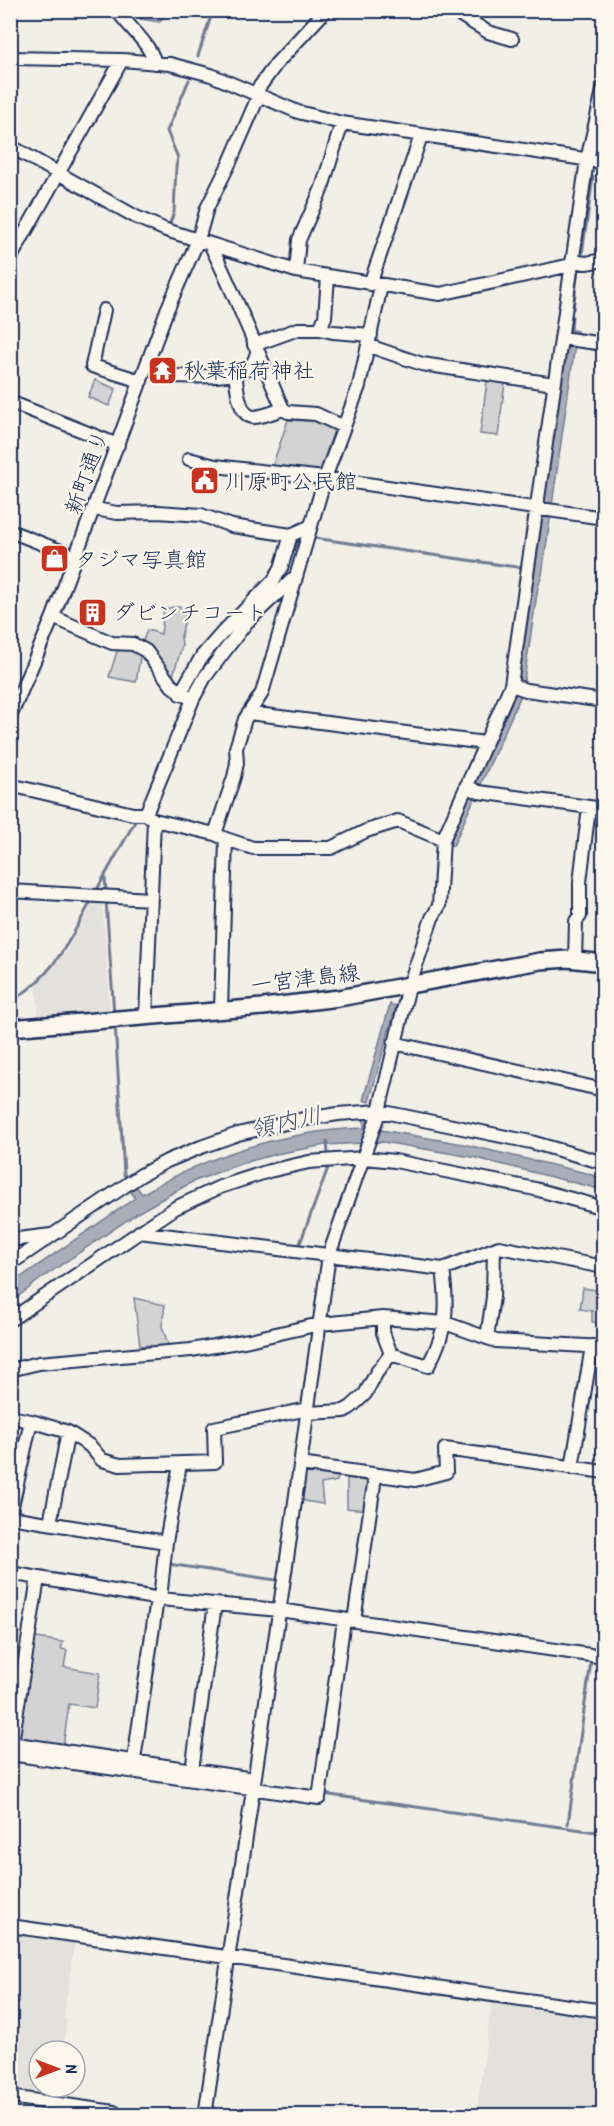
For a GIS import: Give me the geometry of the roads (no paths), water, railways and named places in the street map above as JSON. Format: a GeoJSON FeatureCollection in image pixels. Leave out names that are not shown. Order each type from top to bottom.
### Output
{"type":"FeatureCollection","features":[{"type":"Feature","properties":{"kind":"main road","name":"一宮津島線"},"geometry":{"type":"LineString","coordinates":[[10,1028],[339,998],[540,961],[575,960],[603,963]]}},
{"type":"Feature","properties":{"kind":"street"},"geometry":{"type":"LineString","coordinates":[[117,10],[128,26],[152,50],[155,63]]}},
{"type":"Feature","properties":{"kind":"street","name":"新町通り"},"geometry":{"type":"LineString","coordinates":[[11,712],[53,617],[167,310],[198,240],[207,208],[230,162],[257,94],[276,64],[326,10]]}},
{"type":"Feature","properties":{"kind":"street"},"geometry":{"type":"LineString","coordinates":[[452,10],[488,33],[512,39]]}},
{"type":"Feature","properties":{"kind":"street"},"geometry":{"type":"LineString","coordinates":[[10,58],[122,60],[189,68],[298,112],[342,123],[603,162]]}},
{"type":"Feature","properties":{"kind":"street"},"geometry":{"type":"LineString","coordinates":[[10,260],[122,60]]}},
{"type":"Feature","properties":{"kind":"street"},"geometry":{"type":"LineString","coordinates":[[205,2115],[308,1411],[328,1255],[378,1113],[409,986],[432,918],[439,906],[443,840],[471,789],[485,743],[517,687],[543,509],[554,384],[567,339],[572,263],[587,160],[603,86]]}},
{"type":"Feature","properties":{"kind":"street"},"geometry":{"type":"LineString","coordinates":[[296,271],[298,240],[322,188],[342,123]]}},
{"type":"Feature","properties":{"kind":"street"},"geometry":{"type":"LineString","coordinates":[[221,1010],[220,837],[237,763],[236,748],[245,718],[262,693],[325,478],[359,386],[370,341],[375,285],[422,136]]}},
{"type":"Feature","properties":{"kind":"street"},"geometry":{"type":"LineString","coordinates":[[10,146],[136,217],[198,240],[296,271],[440,294],[572,263],[603,260]]}},
{"type":"Feature","properties":{"kind":"street"},"geometry":{"type":"LineString","coordinates":[[210,244],[236,296],[256,349],[283,409],[288,412],[316,414],[344,427]]}},
{"type":"Feature","properties":{"kind":"street"},"geometry":{"type":"LineString","coordinates":[[320,328],[325,317],[328,277]]}},
{"type":"Feature","properties":{"kind":"street"},"geometry":{"type":"LineString","coordinates":[[104,310],[92,366],[141,381]]}},
{"type":"Feature","properties":{"kind":"street"},"geometry":{"type":"LineString","coordinates":[[256,349],[298,328],[320,328],[370,341],[422,364],[554,384]]}},
{"type":"Feature","properties":{"kind":"street"},"geometry":{"type":"LineString","coordinates":[[567,339],[603,345]]}},
{"type":"Feature","properties":{"kind":"street"},"geometry":{"type":"LineString","coordinates":[[172,376],[218,376],[245,370],[253,364],[256,349]]}},
{"type":"Feature","properties":{"kind":"street"},"geometry":{"type":"LineString","coordinates":[[234,373],[241,407],[249,415],[253,417],[283,409]]}},
{"type":"Feature","properties":{"kind":"street"},"geometry":{"type":"LineString","coordinates":[[10,402],[117,445]]}},
{"type":"Feature","properties":{"kind":"street"},"geometry":{"type":"LineString","coordinates":[[189,459],[215,466],[325,478],[603,518]]}},
{"type":"Feature","properties":{"kind":"street"},"geometry":{"type":"LineString","coordinates":[[94,509],[117,513],[158,512],[201,515],[232,526],[291,535],[311,526]]}},
{"type":"Feature","properties":{"kind":"street"},"geometry":{"type":"LineString","coordinates":[[10,531],[76,557]]}},
{"type":"Feature","properties":{"kind":"street"},"geometry":{"type":"LineString","coordinates":[[146,1017],[151,899],[144,816],[202,656],[274,580],[291,535]]}},
{"type":"Feature","properties":{"kind":"street"},"geometry":{"type":"LineString","coordinates":[[188,697],[246,623],[296,576]]}},
{"type":"Feature","properties":{"kind":"street"},"geometry":{"type":"LineString","coordinates":[[53,617],[112,643],[133,644],[146,651],[172,686],[188,697]]}},
{"type":"Feature","properties":{"kind":"street"},"geometry":{"type":"LineString","coordinates":[[517,687],[603,701]]}},
{"type":"Feature","properties":{"kind":"street"},"geometry":{"type":"LineString","coordinates":[[249,713],[485,743]]}},
{"type":"Feature","properties":{"kind":"street"},"geometry":{"type":"LineString","coordinates":[[10,785],[144,816],[253,848],[331,848],[366,831],[398,820],[443,840]]}},
{"type":"Feature","properties":{"kind":"street"},"geometry":{"type":"LineString","coordinates":[[471,789],[603,809]]}},
{"type":"Feature","properties":{"kind":"street"},"geometry":{"type":"LineString","coordinates":[[575,960],[576,921],[580,916],[580,882],[589,807]]}},
{"type":"Feature","properties":{"kind":"street"},"geometry":{"type":"LineString","coordinates":[[10,891],[151,899]]}},
{"type":"Feature","properties":{"kind":"street"},"geometry":{"type":"LineString","coordinates":[[394,1043],[603,1090]]}},
{"type":"Feature","properties":{"kind":"street"},"geometry":{"type":"LineString","coordinates":[[10,1264],[141,1175],[201,1147],[238,1134],[298,1120],[338,1114],[378,1113],[531,1142],[603,1163]]}},
{"type":"Feature","properties":{"kind":"street"},"geometry":{"type":"LineString","coordinates":[[10,1320],[175,1208],[220,1187],[309,1162],[364,1156],[535,1189],[603,1208]]}},
{"type":"Feature","properties":{"kind":"street"},"geometry":{"type":"LineString","coordinates":[[139,1232],[443,1269],[499,1247],[603,1267]]}},
{"type":"Feature","properties":{"kind":"street"},"geometry":{"type":"LineString","coordinates":[[10,1240],[52,1235]]}},
{"type":"Feature","properties":{"kind":"street"},"geometry":{"type":"LineString","coordinates":[[487,1338],[493,1297],[494,1249]]}},
{"type":"Feature","properties":{"kind":"street"},"geometry":{"type":"LineString","coordinates":[[391,1354],[428,1366],[436,1351],[447,1317],[443,1269]]}},
{"type":"Feature","properties":{"kind":"street"},"geometry":{"type":"LineString","coordinates":[[383,1318],[383,1333],[391,1354]]}},
{"type":"Feature","properties":{"kind":"street"},"geometry":{"type":"LineString","coordinates":[[10,1370],[39,1363],[191,1350],[320,1324],[383,1318],[445,1323],[496,1341],[598,1347],[572,1468]]}},
{"type":"Feature","properties":{"kind":"street"},"geometry":{"type":"LineString","coordinates":[[10,1417],[68,1432],[90,1446],[102,1460],[120,1465],[215,1462],[214,1428],[308,1411],[344,1411],[365,1394],[377,1372],[391,1354]]}},
{"type":"Feature","properties":{"kind":"street"},"geometry":{"type":"LineString","coordinates":[[31,1421],[10,1516],[166,1542]]}},
{"type":"Feature","properties":{"kind":"street"},"geometry":{"type":"LineString","coordinates":[[50,1523],[68,1432]]}},
{"type":"Feature","properties":{"kind":"street"},"geometry":{"type":"LineString","coordinates":[[300,1464],[415,1480],[446,1472],[445,1449],[603,1472]]}},
{"type":"Feature","properties":{"kind":"street"},"geometry":{"type":"LineString","coordinates":[[134,1766],[166,1542],[180,1464]]}},
{"type":"Feature","properties":{"kind":"street"},"geometry":{"type":"LineString","coordinates":[[134,1766],[192,1770],[319,1798],[374,1474]]}},
{"type":"Feature","properties":{"kind":"street"},"geometry":{"type":"LineString","coordinates":[[10,1573],[159,1599],[279,1610],[603,1657]]}},
{"type":"Feature","properties":{"kind":"street"},"geometry":{"type":"LineString","coordinates":[[38,1578],[11,1748],[253,1784]]}},
{"type":"Feature","properties":{"kind":"street"},"geometry":{"type":"LineString","coordinates":[[192,1770],[215,1604]]}},
{"type":"Feature","properties":{"kind":"street"},"geometry":{"type":"LineString","coordinates":[[10,1926],[603,2011]]}},
{"type":"Feature","properties":{"kind":"street"},"geometry":{"type":"LineString","coordinates":[[10,2097],[114,2112],[114,2115]]}},
{"type":"Feature","properties":{"kind":"waterway"},"geometry":{"type":"LineString","coordinates":[[198,56],[213,10]]}},
{"type":"Feature","properties":{"kind":"waterway"},"geometry":{"type":"LineString","coordinates":[[169,226],[174,212],[178,158],[167,131],[189,80]]}},
{"type":"Feature","properties":{"kind":"waterway"},"geometry":{"type":"LineString","coordinates":[[597,144],[604,116]]}},
{"type":"Feature","properties":{"kind":"waterway"},"geometry":{"type":"LineString","coordinates":[[582,254],[593,177]]}},
{"type":"Feature","properties":{"kind":"waterway"},"geometry":{"type":"LineString","coordinates":[[573,309],[578,269]]}},
{"type":"Feature","properties":{"kind":"waterway"},"geometry":{"type":"LineString","coordinates":[[571,332],[572,316]]}},
{"type":"Feature","properties":{"kind":"waterway"},"geometry":{"type":"LineString","coordinates":[[573,333],[604,338]]}},
{"type":"Feature","properties":{"kind":"waterway"},"geometry":{"type":"LineString","coordinates":[[281,583],[297,541],[304,537]]}},
{"type":"Feature","properties":{"kind":"waterway"},"geometry":{"type":"LineString","coordinates":[[314,538],[523,568]]}},
{"type":"Feature","properties":{"kind":"waterway"},"geometry":{"type":"LineString","coordinates":[[189,693],[208,661],[232,632]]}},
{"type":"Feature","properties":{"kind":"waterway"},"geometry":{"type":"LineString","coordinates":[[176,726],[186,699]]}},
{"type":"Feature","properties":{"kind":"waterway"},"geometry":{"type":"LineString","coordinates":[[95,893],[137,818]]}},
{"type":"Feature","properties":{"kind":"waterway"},"geometry":{"type":"LineString","coordinates":[[105,876],[106,894]]}},
{"type":"Feature","properties":{"kind":"waterway"},"geometry":{"type":"LineString","coordinates":[[10,1001],[37,982],[49,970],[92,899]]}},
{"type":"Feature","properties":{"kind":"waterway"},"geometry":{"type":"LineString","coordinates":[[106,900],[114,1014]]}},
{"type":"Feature","properties":{"kind":"waterway"},"geometry":{"type":"LineString","coordinates":[[115,1023],[126,1178]]}},
{"type":"Feature","properties":{"kind":"waterway"},"geometry":{"type":"LineString","coordinates":[[327,1141],[328,1154]]}},
{"type":"Feature","properties":{"kind":"waterway"},"geometry":{"type":"LineString","coordinates":[[299,1246],[329,1165]]}},
{"type":"Feature","properties":{"kind":"waterway"},"geometry":{"type":"LineString","coordinates":[[168,1564],[276,1580]]}},
{"type":"Feature","properties":{"kind":"waterway"},"geometry":{"type":"LineString","coordinates":[[10,1567],[94,1580]]}},
{"type":"Feature","properties":{"kind":"waterway"},"geometry":{"type":"LineString","coordinates":[[116,1584],[155,1591],[157,1588]]}},
{"type":"Feature","properties":{"kind":"waterway"},"geometry":{"type":"LineString","coordinates":[[568,1824],[591,1661]]}},
{"type":"Feature","properties":{"kind":"waterway"},"geometry":{"type":"LineString","coordinates":[[323,1794],[604,1833]]}},
{"type":"Feature","properties":{"kind":"place","name":"秋葉稲荷神社"},"geometry":{"type":"Point","coordinates":[162,370]}},
{"type":"Feature","properties":{"kind":"place","name":"川原町公民館"},"geometry":{"type":"Point","coordinates":[204,481]}},
{"type":"Feature","properties":{"kind":"place","name":"タジマ写真館"},"geometry":{"type":"Point","coordinates":[54,559]}},
{"type":"Feature","properties":{"kind":"place","name":"ダビンチコート"},"geometry":{"type":"Point","coordinates":[92,612]}},
{"type":"Feature","properties":{"kind":"water label","name":"領内川"},"geometry":{"type":"Point","coordinates":[286,1122]}}]}
